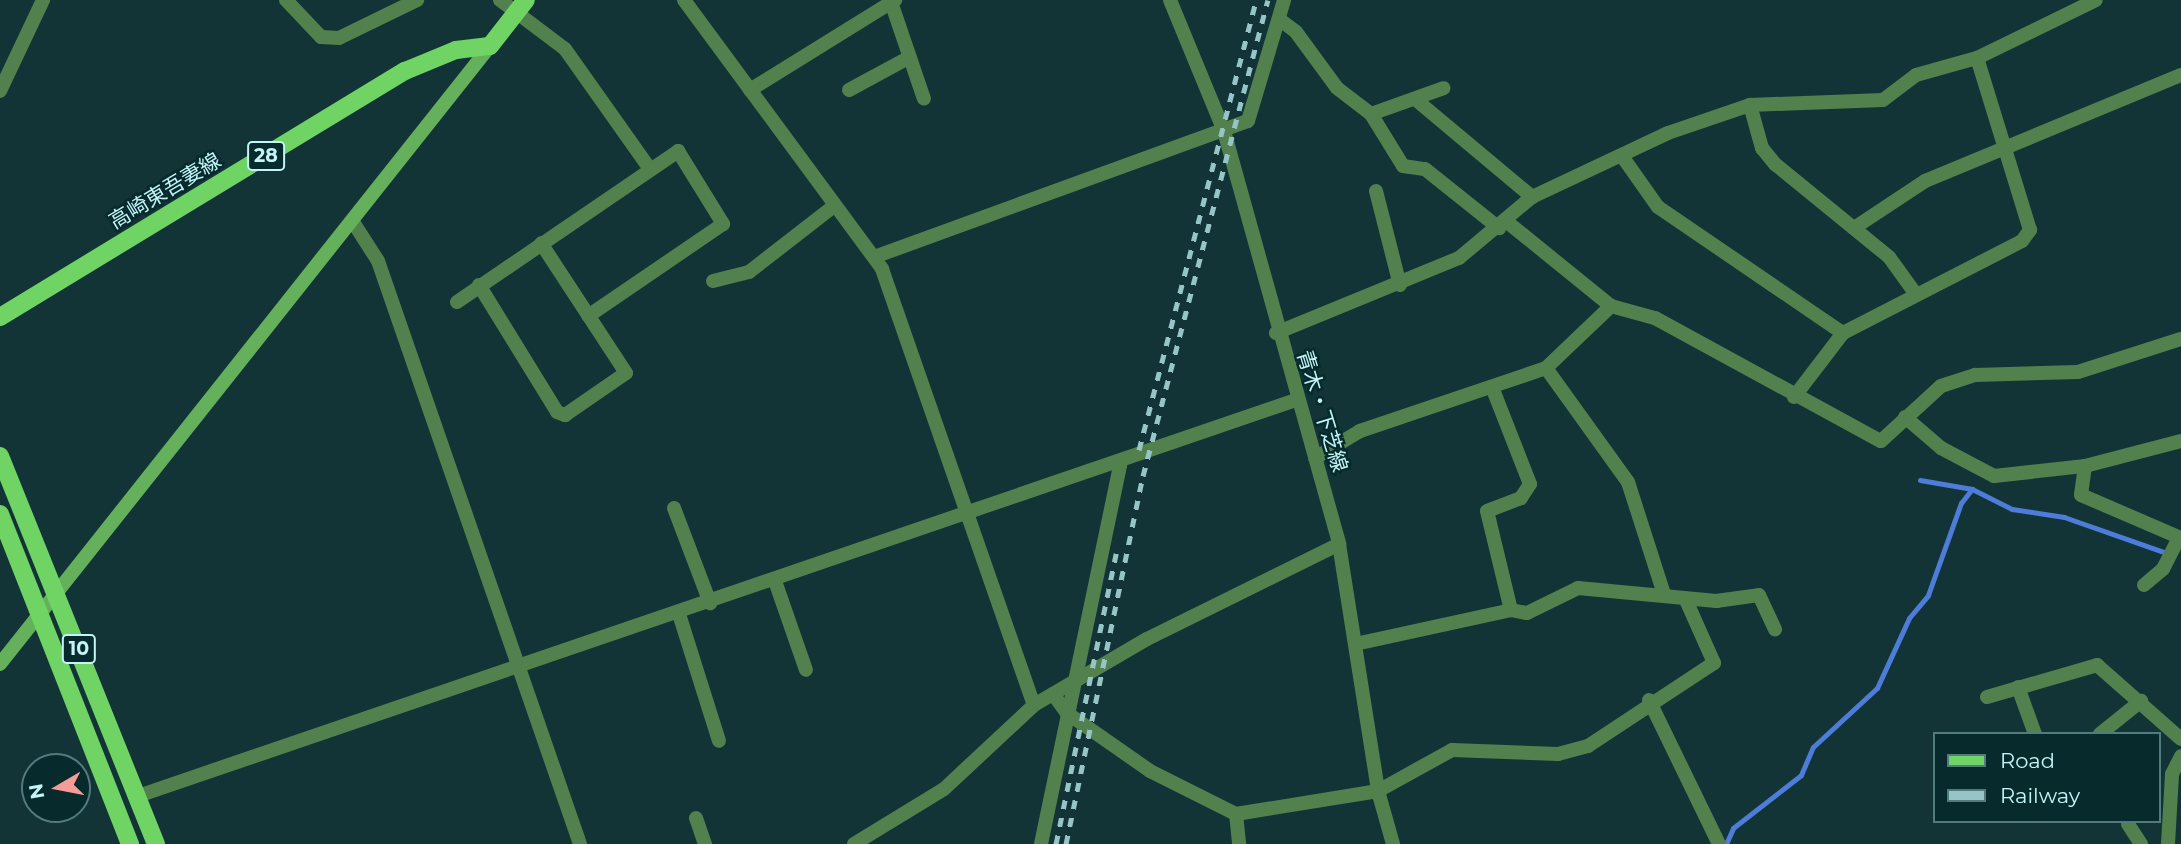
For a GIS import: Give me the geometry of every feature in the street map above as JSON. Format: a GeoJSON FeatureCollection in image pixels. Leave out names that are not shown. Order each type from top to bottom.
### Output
{"type":"FeatureCollection","features":[{"type":"Feature","properties":{"kind":"main road"},"geometry":{"type":"LineString","coordinates":[[490,46],[522,5]]}},
{"type":"Feature","properties":{"kind":"main road","name":"高崎東吾妻線"},"geometry":{"type":"LineString","coordinates":[[0,317],[405,71],[456,50],[490,46]]}},
{"type":"Feature","properties":{"kind":"main road","name":"10"},"geometry":{"type":"LineString","coordinates":[[0,456],[156,844]]}},
{"type":"Feature","properties":{"kind":"main road","name":"10"},"geometry":{"type":"LineString","coordinates":[[0,514],[130,844]]}},
{"type":"Feature","properties":{"kind":"street"},"geometry":{"type":"LineString","coordinates":[[0,91],[43,0]]}},
{"type":"Feature","properties":{"kind":"street"},"geometry":{"type":"LineString","coordinates":[[286,0],[321,37],[339,38],[417,0]]}},
{"type":"Feature","properties":{"kind":"street"},"geometry":{"type":"LineString","coordinates":[[500,0],[522,5],[565,49],[650,169]]}},
{"type":"Feature","properties":{"kind":"street"},"geometry":{"type":"LineString","coordinates":[[684,0],[874,257],[968,510],[1034,705]]}},
{"type":"Feature","properties":{"kind":"street","name":"青木・下芝線"},"geometry":{"type":"LineString","coordinates":[[1170,0],[1224,131],[1276,333],[1339,544],[1360,643],[1378,791],[1393,844]]}},
{"type":"Feature","properties":{"kind":"street"},"geometry":{"type":"LineString","coordinates":[[874,257],[1248,121],[1284,0]]}},
{"type":"Feature","properties":{"kind":"street"},"geometry":{"type":"LineString","coordinates":[[1276,333],[1400,285],[1459,258],[1503,224],[1532,197],[1622,156],[1750,105],[1861,105],[1883,100],[1916,75],[1977,58],[2096,0]]}},
{"type":"Feature","properties":{"kind":"street"},"geometry":{"type":"LineString","coordinates":[[750,90],[893,1],[923,99]]}},
{"type":"Feature","properties":{"kind":"street"},"geometry":{"type":"LineString","coordinates":[[1279,19],[1296,32],[1337,88],[1371,114],[1403,166],[1425,169],[1611,306],[1655,318],[1794,397],[1881,441],[1941,386],[1975,375],[2055,376],[2181,339]]}},
{"type":"Feature","properties":{"kind":"street"},"geometry":{"type":"LineString","coordinates":[[0,664],[490,46]]}},
{"type":"Feature","properties":{"kind":"street"},"geometry":{"type":"LineString","coordinates":[[849,90],[910,57]]}},
{"type":"Feature","properties":{"kind":"street"},"geometry":{"type":"LineString","coordinates":[[1794,397],[1843,333],[2026,237],[2031,221],[2008,144],[1977,58]]}},
{"type":"Feature","properties":{"kind":"street"},"geometry":{"type":"LineString","coordinates":[[1854,228],[1925,181],[2008,144],[2181,75]]}},
{"type":"Feature","properties":{"kind":"street"},"geometry":{"type":"LineString","coordinates":[[1371,114],[1444,88]]}},
{"type":"Feature","properties":{"kind":"street"},"geometry":{"type":"LineString","coordinates":[[1415,99],[1532,197]]}},
{"type":"Feature","properties":{"kind":"street"},"geometry":{"type":"LineString","coordinates":[[1750,105],[1762,148],[1774,164],[1889,257],[1916,293]]}},
{"type":"Feature","properties":{"kind":"street"},"geometry":{"type":"LineString","coordinates":[[457,302],[678,151],[723,223],[588,316]]}},
{"type":"Feature","properties":{"kind":"street"},"geometry":{"type":"LineString","coordinates":[[1622,156],[1658,206],[1843,333]]}},
{"type":"Feature","properties":{"kind":"street"},"geometry":{"type":"LineString","coordinates":[[1376,191],[1400,285]]}},
{"type":"Feature","properties":{"kind":"street"},"geometry":{"type":"LineString","coordinates":[[713,281],[749,272],[834,206]]}},
{"type":"Feature","properties":{"kind":"street"},"geometry":{"type":"LineString","coordinates":[[353,222],[378,261],[580,844]]}},
{"type":"Feature","properties":{"kind":"street"},"geometry":{"type":"LineString","coordinates":[[479,285],[556,412],[565,415],[626,373],[541,243]]}},
{"type":"Feature","properties":{"kind":"street"},"geometry":{"type":"LineString","coordinates":[[1315,458],[1360,430],[1546,368],[1611,306]]}},
{"type":"Feature","properties":{"kind":"street"},"geometry":{"type":"LineString","coordinates":[[1546,368],[1628,482],[1664,594]]}},
{"type":"Feature","properties":{"kind":"street"},"geometry":{"type":"LineString","coordinates":[[1492,387],[1530,484],[1521,498],[1487,511],[1511,610]]}},
{"type":"Feature","properties":{"kind":"street"},"geometry":{"type":"LineString","coordinates":[[138,796],[520,669],[775,581],[968,510],[1121,462],[1296,400]]}},
{"type":"Feature","properties":{"kind":"street"},"geometry":{"type":"LineString","coordinates":[[1905,417],[1941,448],[1994,477],[2085,466],[2181,441]]}},
{"type":"Feature","properties":{"kind":"street"},"geometry":{"type":"LineString","coordinates":[[1041,844],[1121,462]]}},
{"type":"Feature","properties":{"kind":"street"},"geometry":{"type":"LineString","coordinates":[[2085,466],[2081,495],[2180,538],[2164,569],[2144,585]]}},
{"type":"Feature","properties":{"kind":"street"},"geometry":{"type":"LineString","coordinates":[[674,508],[710,603]]}},
{"type":"Feature","properties":{"kind":"street"},"geometry":{"type":"LineString","coordinates":[[855,844],[944,789],[1034,705],[1147,639],[1339,544]]}},
{"type":"Feature","properties":{"kind":"street"},"geometry":{"type":"LineString","coordinates":[[775,581],[806,670]]}},
{"type":"Feature","properties":{"kind":"street"},"geometry":{"type":"LineString","coordinates":[[1360,643],[1511,610],[1527,613],[1578,588],[1664,594],[1686,600],[1759,595],[1775,630]]}},
{"type":"Feature","properties":{"kind":"street"},"geometry":{"type":"LineString","coordinates":[[1053,694],[1067,713],[1150,771],[1237,814],[1378,791],[1452,750],[1575,751],[1649,700],[1714,663],[1686,600]]}},
{"type":"Feature","properties":{"kind":"street"},"geometry":{"type":"LineString","coordinates":[[679,614],[719,741]]}},
{"type":"Feature","properties":{"kind":"street"},"geometry":{"type":"LineString","coordinates":[[1987,697],[2097,665],[2181,739]]}},
{"type":"Feature","properties":{"kind":"street"},"geometry":{"type":"LineString","coordinates":[[2018,687],[2034,732]]}},
{"type":"Feature","properties":{"kind":"street"},"geometry":{"type":"LineString","coordinates":[[1649,700],[1719,844]]}},
{"type":"Feature","properties":{"kind":"street"},"geometry":{"type":"LineString","coordinates":[[2102,732],[2141,701]]}},
{"type":"Feature","properties":{"kind":"street"},"geometry":{"type":"LineString","coordinates":[[2168,844],[2172,774],[2181,755]]}},
{"type":"Feature","properties":{"kind":"street"},"geometry":{"type":"LineString","coordinates":[[1237,814],[1239,844]]}},
{"type":"Feature","properties":{"kind":"street"},"geometry":{"type":"LineString","coordinates":[[696,818],[705,844]]}},
{"type":"Feature","properties":{"kind":"street"},"geometry":{"type":"LineString","coordinates":[[2128,824],[2141,844]]}},
{"type":"Feature","properties":{"kind":"waterway"},"geometry":{"type":"LineString","coordinates":[[1920,480],[1972,489],[2012,509],[2064,517],[2167,553]]}},
{"type":"Feature","properties":{"kind":"waterway"},"geometry":{"type":"LineString","coordinates":[[1726,844],[1733,828],[1801,775],[1813,747],[1877,688],[1909,618],[1928,595],[1961,503],[1972,489]]}},
{"type":"Feature","properties":{"kind":"railway"},"geometry":{"type":"LineString","coordinates":[[1139,450],[1256,0]]}},
{"type":"Feature","properties":{"kind":"railway"},"geometry":{"type":"LineString","coordinates":[[1066,844],[1143,476],[1268,0]]}},
{"type":"Feature","properties":{"kind":"railway"},"geometry":{"type":"LineString","coordinates":[[1056,844],[1116,553]]}}]}
